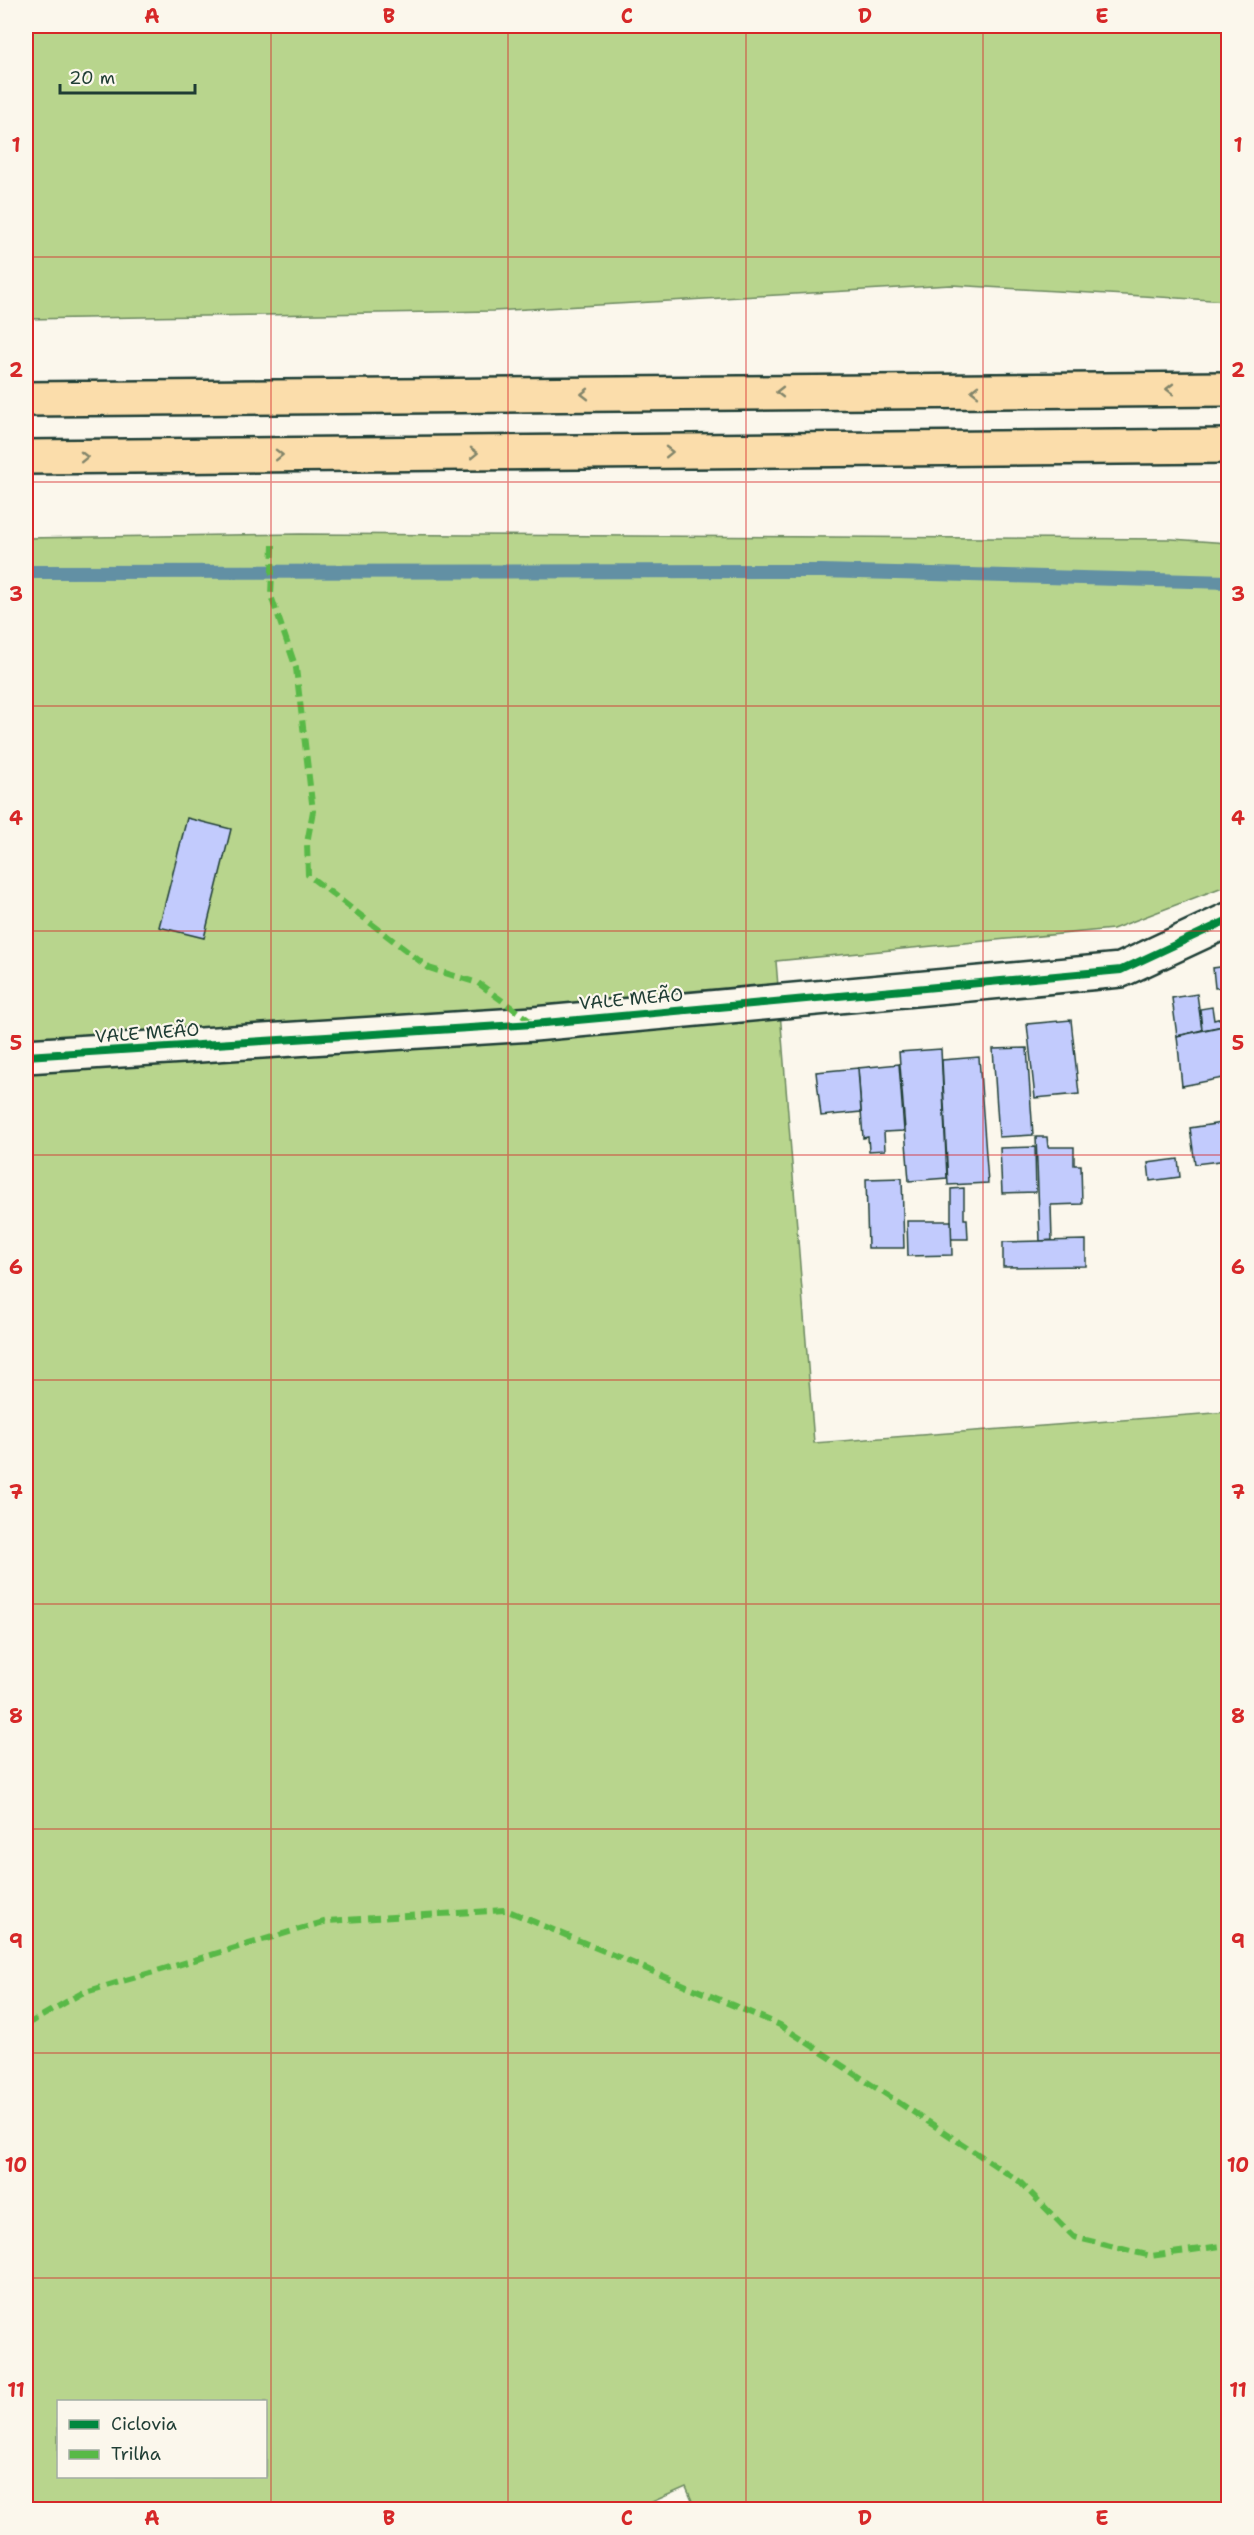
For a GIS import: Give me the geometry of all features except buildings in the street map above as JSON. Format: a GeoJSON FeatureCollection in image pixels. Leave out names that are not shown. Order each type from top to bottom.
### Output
{"type":"FeatureCollection","features":[{"type":"Feature","properties":{"kind":"main road"},"geometry":{"type":"LineString","coordinates":[[26,399],[1228,388]]}},
{"type":"Feature","properties":{"kind":"main road"},"geometry":{"type":"LineString","coordinates":[[26,457],[1228,446]]}},
{"type":"Feature","properties":{"kind":"street","name":"VALE MEÃO"},"geometry":{"type":"LineString","coordinates":[[26,1056],[534,1023],[1121,970],[1228,920]]}},
{"type":"Feature","properties":{"kind":"green space"},"geometry":{"type":"Polygon","coordinates":[[[26,26],[1228,26],[1228,301],[951,285],[493,311],[26,319],[26,26]]]}},
{"type":"Feature","properties":{"kind":"green space"},"geometry":{"type":"Polygon","coordinates":[[[300,534],[1172,539],[1228,543],[1228,885],[1113,929],[776,961],[814,1443],[1228,1412],[1228,2509],[696,2510],[686,2487],[634,2510],[26,2509],[26,538],[300,534]]]}},
{"type":"Feature","properties":{"kind":"waterway"},"geometry":{"type":"LineString","coordinates":[[26,572],[821,571],[1228,582]]}},
{"type":"Feature","properties":{"kind":"marked path"},"geometry":{"type":"LineString","coordinates":[[273,545],[271,596],[296,668],[313,811],[307,843],[308,875],[429,968],[478,983],[534,1024]]}},
{"type":"Feature","properties":{"kind":"marked path"},"geometry":{"type":"LineString","coordinates":[[26,2025],[82,1993],[327,1921],[506,1910],[780,2025],[1019,2181],[1074,2237],[1151,2256],[1228,2245]]}},
{"type":"Feature","properties":{"kind":"cycle path"},"geometry":{"type":"LineString","coordinates":[[26,1056],[534,1024],[1121,970],[1228,920]]}}]}
